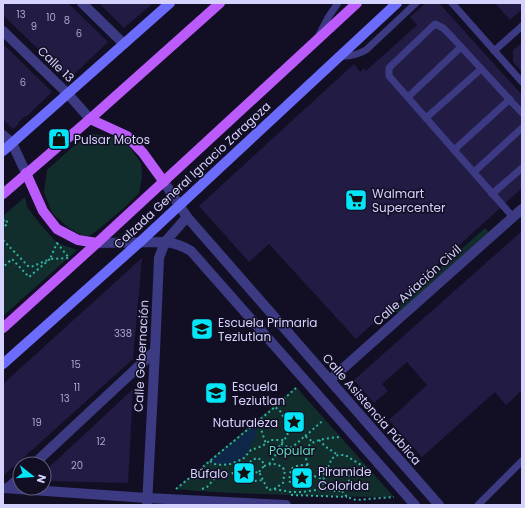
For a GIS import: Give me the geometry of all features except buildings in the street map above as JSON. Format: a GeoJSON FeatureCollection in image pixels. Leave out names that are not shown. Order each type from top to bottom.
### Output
{"type":"FeatureCollection","features":[{"type":"Feature","properties":{"kind":"main road"},"geometry":{"type":"LineString","coordinates":[[3,151],[170,3]]}},
{"type":"Feature","properties":{"kind":"main road"},"geometry":{"type":"LineString","coordinates":[[3,194],[220,3]]}},
{"type":"Feature","properties":{"kind":"main road","name":"Calzada General Ignacio Zaragoza"},"geometry":{"type":"LineString","coordinates":[[3,328],[164,182],[357,3]]}},
{"type":"Feature","properties":{"kind":"main road","name":"Calzada General Ignacio Zaragoza"},"geometry":{"type":"LineString","coordinates":[[3,364],[140,242],[397,3]]}},
{"type":"Feature","properties":{"kind":"main road"},"geometry":{"type":"LineString","coordinates":[[90,119],[127,136],[143,152],[164,182]]}},
{"type":"Feature","properties":{"kind":"main road"},"geometry":{"type":"LineString","coordinates":[[26,173],[43,211],[57,229],[78,240],[97,243]]}},
{"type":"Feature","properties":{"kind":"street"},"geometry":{"type":"LineString","coordinates":[[82,3],[124,44]]}},
{"type":"Feature","properties":{"kind":"street","name":"Calle 13"},"geometry":{"type":"LineString","coordinates":[[3,31],[68,94],[90,119]]}},
{"type":"Feature","properties":{"kind":"street"},"geometry":{"type":"LineString","coordinates":[[3,135],[12,143],[26,173]]}},
{"type":"Feature","properties":{"kind":"street","name":"Calle Asistencia Pública"},"geometry":{"type":"LineString","coordinates":[[164,182],[187,217],[439,505]]}},
{"type":"Feature","properties":{"kind":"street","name":"Calle Aviación Civil"},"geometry":{"type":"LineString","coordinates":[[330,380],[522,209]]}},
{"type":"Feature","properties":{"kind":"street","name":"Calle Gobernación"},"geometry":{"type":"LineString","coordinates":[[147,501],[159,258],[165,242],[187,217]]}},
{"type":"Feature","properties":{"kind":"street"},"geometry":{"type":"LineString","coordinates":[[97,243],[173,242],[184,246],[191,251],[415,505]]}},
{"type":"Feature","properties":{"kind":"street"},"geometry":{"type":"LineString","coordinates":[[43,456],[155,351]]}},
{"type":"Feature","properties":{"kind":"street"},"geometry":{"type":"LineString","coordinates":[[6,488],[147,501],[286,505]]}},
{"type":"Feature","properties":{"kind":"lane"},"geometry":{"type":"LineString","coordinates":[[318,39],[338,3]]}},
{"type":"Feature","properties":{"kind":"lane"},"geometry":{"type":"LineString","coordinates":[[339,56],[356,55],[366,50],[416,3]]}},
{"type":"Feature","properties":{"kind":"lane"},"geometry":{"type":"LineString","coordinates":[[452,3],[522,82]]}},
{"type":"Feature","properties":{"kind":"lane"},"geometry":{"type":"LineString","coordinates":[[513,217],[389,76],[389,68],[435,24],[443,28],[461,46],[522,113]]}},
{"type":"Feature","properties":{"kind":"lane"},"geometry":{"type":"LineString","coordinates":[[494,51],[522,26]]}},
{"type":"Feature","properties":{"kind":"lane"},"geometry":{"type":"LineString","coordinates":[[408,97],[461,46]]}},
{"type":"Feature","properties":{"kind":"lane"},"geometry":{"type":"LineString","coordinates":[[426,118],[481,68]]}},
{"type":"Feature","properties":{"kind":"lane"},"geometry":{"type":"LineString","coordinates":[[454,150],[510,99]]}},
{"type":"Feature","properties":{"kind":"lane"},"geometry":{"type":"LineString","coordinates":[[474,172],[522,128]]}},
{"type":"Feature","properties":{"kind":"lane"},"geometry":{"type":"LineString","coordinates":[[492,194],[522,168]]}},
{"type":"Feature","properties":{"kind":"lane"},"geometry":{"type":"LineString","coordinates":[[478,505],[522,461]]}},
{"type":"Feature","properties":{"kind":"path"},"geometry":{"type":"LineString","coordinates":[[3,221],[5,219],[8,223],[3,228]]}},
{"type":"Feature","properties":{"kind":"path"},"geometry":{"type":"LineString","coordinates":[[3,240],[28,266],[32,267],[50,259],[69,258],[58,243],[50,259],[29,277],[12,259],[3,267]]}},
{"type":"Feature","properties":{"kind":"path"},"geometry":{"type":"LineString","coordinates":[[181,490],[175,489],[275,407],[296,387],[300,393]]}},
{"type":"Feature","properties":{"kind":"path"},"geometry":{"type":"LineString","coordinates":[[269,464],[275,457],[276,451],[284,440],[289,428],[288,423],[280,410],[275,407]]}},
{"type":"Feature","properties":{"kind":"path"},"geometry":{"type":"LineString","coordinates":[[281,444],[290,448],[294,446],[299,440],[324,420]]}},
{"type":"Feature","properties":{"kind":"path"},"geometry":{"type":"LineString","coordinates":[[257,422],[260,426],[266,444]]}},
{"type":"Feature","properties":{"kind":"path"},"geometry":{"type":"LineString","coordinates":[[305,436],[313,442]]}},
{"type":"Feature","properties":{"kind":"path"},"geometry":{"type":"LineString","coordinates":[[308,465],[296,465],[291,469],[289,481],[299,487],[304,486],[311,479],[310,473],[308,465],[306,459],[305,454],[309,446],[313,442],[339,436]]}},
{"type":"Feature","properties":{"kind":"path"},"geometry":{"type":"LineString","coordinates":[[210,461],[222,465],[230,464],[243,459],[251,450],[266,444],[270,440],[284,440]]}},
{"type":"Feature","properties":{"kind":"path"},"geometry":{"type":"LineString","coordinates":[[319,440],[338,455]]}},
{"type":"Feature","properties":{"kind":"path"},"geometry":{"type":"LineString","coordinates":[[324,489],[324,472],[330,464],[331,459],[338,455],[345,455],[374,475]]}},
{"type":"Feature","properties":{"kind":"path"},"geometry":{"type":"LineString","coordinates":[[264,466],[262,460],[257,458],[252,460],[247,465],[247,469],[252,473],[259,472],[264,466],[269,464],[280,465],[285,470],[283,483],[274,489]]}},
{"type":"Feature","properties":{"kind":"path"},"geometry":{"type":"LineString","coordinates":[[359,459],[368,470]]}},
{"type":"Feature","properties":{"kind":"path"},"geometry":{"type":"LineString","coordinates":[[324,472],[330,470],[349,473],[349,481],[342,491]]}},
{"type":"Feature","properties":{"kind":"path"},"geometry":{"type":"LineString","coordinates":[[259,472],[268,490],[274,489],[302,492],[324,489],[342,491]]}},
{"type":"Feature","properties":{"kind":"path"},"geometry":{"type":"LineString","coordinates":[[196,490],[207,487],[216,477],[232,473],[243,479],[250,479],[254,481],[263,480]]}},
{"type":"Feature","properties":{"kind":"path"},"geometry":{"type":"LineString","coordinates":[[310,473],[317,478],[324,479]]}},
{"type":"Feature","properties":{"kind":"path"},"geometry":{"type":"LineString","coordinates":[[342,491],[347,497],[356,500],[394,497],[389,492]]}},
{"type":"Feature","properties":{"kind":"green space"},"geometry":{"type":"Polygon","coordinates":[[[93,134],[116,137],[128,145],[141,163],[142,177],[139,193],[124,208],[86,238],[69,228],[52,213],[44,192],[47,170],[75,145],[93,134]]]}},
{"type":"Feature","properties":{"kind":"green space"},"geometry":{"type":"Polygon","coordinates":[[[25,197],[27,207],[57,243],[77,250],[3,316],[3,216],[25,197]]]}},
{"type":"Feature","properties":{"kind":"green space"},"geometry":{"type":"Polygon","coordinates":[[[485,228],[489,232],[398,313],[394,309],[485,228]]]}},
{"type":"Feature","properties":{"kind":"green space","name":"Popular"},"geometry":{"type":"Polygon","coordinates":[[[296,387],[394,497],[345,497],[175,489],[296,387]]]}},
{"type":"Feature","properties":{"kind":"water"},"geometry":{"type":"Polygon","coordinates":[[[257,423],[256,435],[243,458],[226,464],[219,464],[211,461],[257,423]]]}},
{"type":"Feature","properties":{"kind":"place","name":"Pulsar Motos"},"geometry":{"type":"Point","coordinates":[59,139]}},
{"type":"Feature","properties":{"kind":"place","name":"Walmart Supercenter"},"geometry":{"type":"Point","coordinates":[356,200]}},
{"type":"Feature","properties":{"kind":"place","name":"Escuela Primaria Teziutlan"},"geometry":{"type":"Point","coordinates":[202,329]}},
{"type":"Feature","properties":{"kind":"place","name":"Escuela Teziutlan"},"geometry":{"type":"Point","coordinates":[216,393]}},
{"type":"Feature","properties":{"kind":"place","name":"Naturaleza"},"geometry":{"type":"Point","coordinates":[294,422]}},
{"type":"Feature","properties":{"kind":"place","name":"Búfalo"},"geometry":{"type":"Point","coordinates":[244,473]}},
{"type":"Feature","properties":{"kind":"place","name":"Piramide Colorida"},"geometry":{"type":"Point","coordinates":[302,478]}}]}
